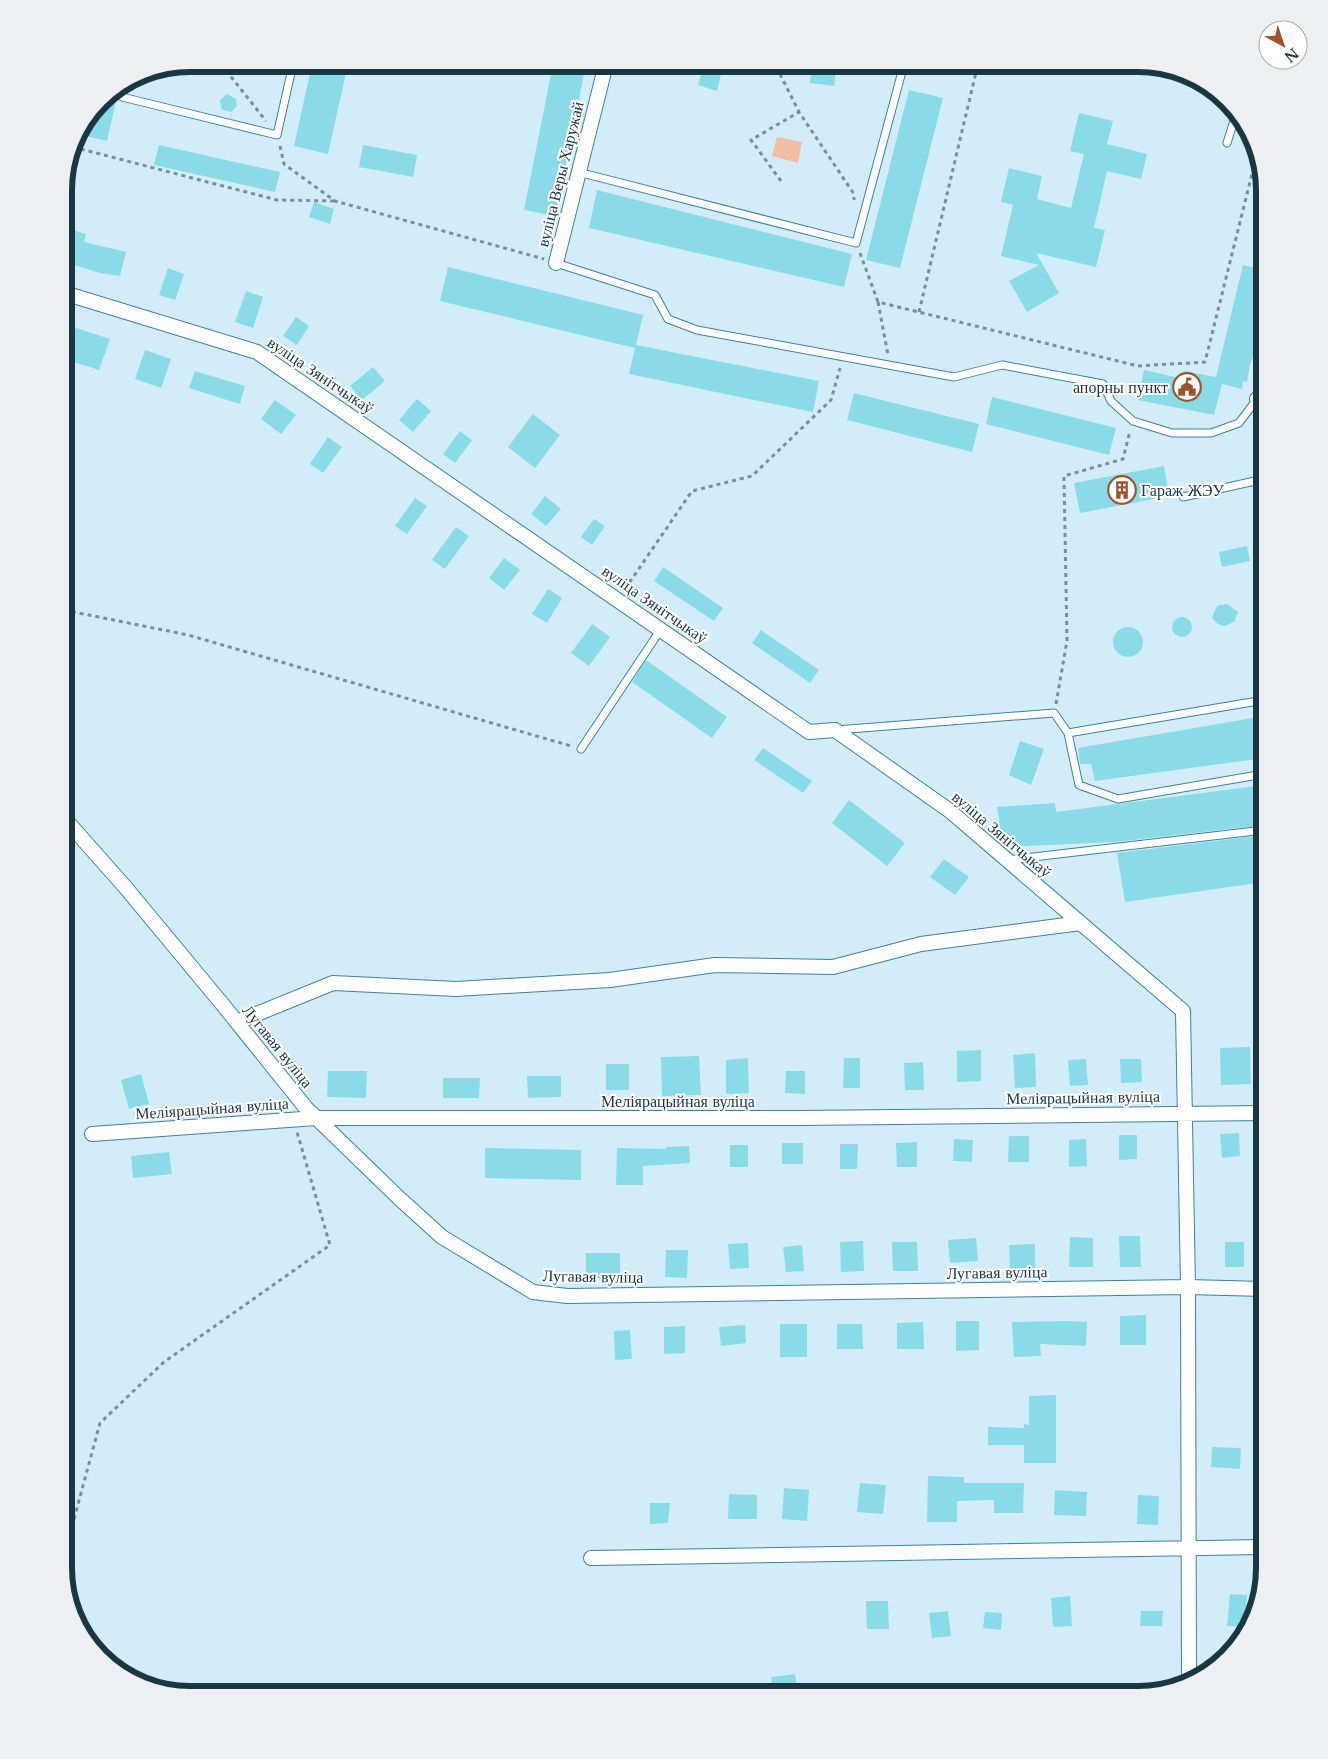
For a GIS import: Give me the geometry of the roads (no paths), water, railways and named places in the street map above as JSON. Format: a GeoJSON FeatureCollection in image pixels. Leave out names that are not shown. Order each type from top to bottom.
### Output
{"type":"FeatureCollection","features":[{"type":"Feature","properties":{"kind":"street","name":"вуліца Веры Харужай"},"geometry":{"type":"LineString","coordinates":[[556,263],[604,72]]}},
{"type":"Feature","properties":{"kind":"street","name":"вуліца Зянітчыкаў"},"geometry":{"type":"LineString","coordinates":[[73,296],[257,352],[809,732],[835,730],[950,812],[1183,1011],[1185,1112]]}},
{"type":"Feature","properties":{"kind":"street","name":"Лугавая вуліца"},"geometry":{"type":"LineString","coordinates":[[73,828],[126,888],[238,1022],[306,1108],[442,1237],[533,1292],[567,1296],[1188,1287],[1256,1289]]}},
{"type":"Feature","properties":{"kind":"street"},"geometry":{"type":"LineString","coordinates":[[238,1022],[333,983],[456,988],[610,980],[716,965],[834,967],[921,944],[1081,923]]}},
{"type":"Feature","properties":{"kind":"street"},"geometry":{"type":"LineString","coordinates":[[1185,1112],[1190,1674]]}},
{"type":"Feature","properties":{"kind":"street","name":"Меліярацыйная вуліца"},"geometry":{"type":"LineString","coordinates":[[92,1134],[316,1118],[799,1118],[1185,1112],[1256,1113]]}},
{"type":"Feature","properties":{"kind":"street"},"geometry":{"type":"LineString","coordinates":[[591,1558],[1256,1547]]}},
{"type":"Feature","properties":{"kind":"lane"},"geometry":{"type":"LineString","coordinates":[[123,94],[122,97],[277,135],[291,72]]}},
{"type":"Feature","properties":{"kind":"lane"},"geometry":{"type":"LineString","coordinates":[[578,172],[856,242],[902,73]]}},
{"type":"Feature","properties":{"kind":"lane"},"geometry":{"type":"LineString","coordinates":[[1227,143],[1234,122]]}},
{"type":"Feature","properties":{"kind":"lane"},"geometry":{"type":"LineString","coordinates":[[556,263],[655,295],[668,319],[697,330],[954,377],[1002,365],[1103,384],[1111,401],[1133,421],[1172,433],[1211,433],[1239,423],[1256,405]]}},
{"type":"Feature","properties":{"kind":"lane"},"geometry":{"type":"LineString","coordinates":[[1183,497],[1256,481]]}},
{"type":"Feature","properties":{"kind":"lane"},"geometry":{"type":"LineString","coordinates":[[581,749],[661,630]]}},
{"type":"Feature","properties":{"kind":"lane"},"geometry":{"type":"LineString","coordinates":[[1068,733],[1256,701]]}},
{"type":"Feature","properties":{"kind":"lane"},"geometry":{"type":"LineString","coordinates":[[835,730],[1054,713],[1068,733],[1079,785],[1118,799],[1256,775]]}},
{"type":"Feature","properties":{"kind":"lane"},"geometry":{"type":"LineString","coordinates":[[1007,860],[1256,831]]}},
{"type":"Feature","properties":{"kind":"place","name":"апорны пункт"},"geometry":{"type":"Point","coordinates":[1187,387]}},
{"type":"Feature","properties":{"kind":"place","name":"Гараж ЖЭУ"},"geometry":{"type":"Point","coordinates":[1122,490]}}]}
